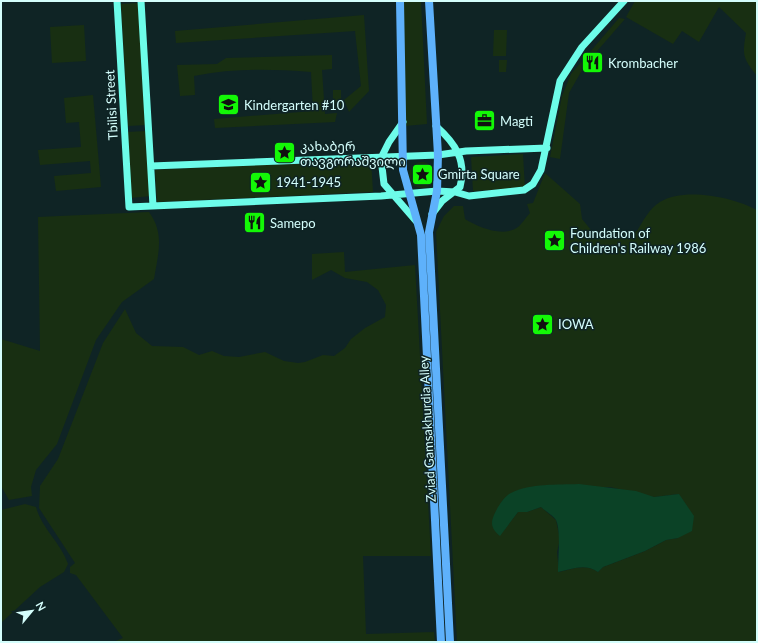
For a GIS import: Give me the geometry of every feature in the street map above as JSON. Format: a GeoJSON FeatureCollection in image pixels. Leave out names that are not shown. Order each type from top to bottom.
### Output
{"type":"FeatureCollection","features":[{"type":"Feature","properties":{"kind":"main road","name":"Tbilisi Street"},"geometry":{"type":"LineString","coordinates":[[117,1],[129,207],[153,206]]}},
{"type":"Feature","properties":{"kind":"main road"},"geometry":{"type":"LineString","coordinates":[[141,1],[153,206],[392,195],[438,191],[455,192],[469,196],[524,190],[529,188],[534,184],[541,170],[547,148],[560,81],[571,61],[582,47],[624,1]]}},
{"type":"Feature","properties":{"kind":"main road"},"geometry":{"type":"LineString","coordinates":[[429,1],[438,155],[438,191],[432,215]]}},
{"type":"Feature","properties":{"kind":"main road"},"geometry":{"type":"LineString","coordinates":[[400,2],[404,122],[402,156],[403,170],[418,225]]}},
{"type":"Feature","properties":{"kind":"main road"},"geometry":{"type":"LineString","coordinates":[[404,122],[389,142],[381,158],[384,184],[392,195],[408,210],[418,225]]}},
{"type":"Feature","properties":{"kind":"main road"},"geometry":{"type":"LineString","coordinates":[[432,215],[442,201],[460,187],[463,169],[459,152],[436,126]]}},
{"type":"Feature","properties":{"kind":"main road"},"geometry":{"type":"LineString","coordinates":[[151,166],[381,158],[438,155],[459,152],[547,148]]}},
{"type":"Feature","properties":{"kind":"main road","name":"Zviad Gamsakhurdia Alley"},"geometry":{"type":"LineString","coordinates":[[432,215],[429,232],[437,477]]}},
{"type":"Feature","properties":{"kind":"main road","name":"Zviad Gamsakhurdia Alley"},"geometry":{"type":"LineString","coordinates":[[418,225],[421,235],[437,477],[450,642]]}},
{"type":"Feature","properties":{"kind":"main road","name":"Zviad Gamsakhurdia Alley"},"geometry":{"type":"LineString","coordinates":[[439,505],[441,642]]}},
{"type":"Feature","properties":{"kind":"shaded area"},"geometry":{"type":"Polygon","coordinates":[[[402,1],[421,1],[427,124],[405,126],[402,1]]]}},
{"type":"Feature","properties":{"kind":"shaded area"},"geometry":{"type":"Polygon","coordinates":[[[635,1],[757,1],[757,76],[746,61],[744,47],[746,33],[719,7],[699,42],[682,31],[673,44],[626,17],[635,1]]]}},
{"type":"Feature","properties":{"kind":"shaded area"},"geometry":{"type":"Polygon","coordinates":[[[139,3],[146,125],[128,126],[121,4],[139,3]]]}},
{"type":"Feature","properties":{"kind":"shaded area"},"geometry":{"type":"Polygon","coordinates":[[[364,15],[369,91],[349,112],[344,100],[361,86],[355,31],[176,43],[175,31],[364,15]]]}},
{"type":"Feature","properties":{"kind":"shaded area"},"geometry":{"type":"Polygon","coordinates":[[[619,18],[625,19],[585,65],[569,93],[560,159],[550,157],[562,96],[571,74],[619,18]]]}},
{"type":"Feature","properties":{"kind":"shaded area"},"geometry":{"type":"Polygon","coordinates":[[[84,25],[86,61],[52,63],[50,27],[84,25]]]}},
{"type":"Feature","properties":{"kind":"shaded area"},"geometry":{"type":"Polygon","coordinates":[[[494,30],[507,30],[506,56],[493,56],[494,30]]]}},
{"type":"Feature","properties":{"kind":"shaded area"},"geometry":{"type":"Polygon","coordinates":[[[332,55],[332,69],[322,70],[325,114],[337,113],[335,122],[215,128],[214,119],[313,111],[311,72],[252,70],[209,73],[194,76],[195,95],[180,96],[177,65],[217,64],[226,58],[332,55]]]}},
{"type":"Feature","properties":{"kind":"shaded area"},"geometry":{"type":"Polygon","coordinates":[[[499,60],[507,60],[506,72],[499,72],[499,60]]]}},
{"type":"Feature","properties":{"kind":"shaded area"},"geometry":{"type":"Polygon","coordinates":[[[333,90],[341,90],[341,109],[333,109],[333,90]]]}},
{"type":"Feature","properties":{"kind":"shaded area"},"geometry":{"type":"Polygon","coordinates":[[[93,95],[101,187],[56,191],[54,176],[91,173],[90,161],[40,165],[38,150],[81,147],[79,122],[66,123],[64,98],[93,95]]]}},
{"type":"Feature","properties":{"kind":"shaded area"},"geometry":{"type":"Polygon","coordinates":[[[146,131],[151,196],[131,198],[127,132],[146,131]]]}},
{"type":"Feature","properties":{"kind":"shaded area"},"geometry":{"type":"Polygon","coordinates":[[[523,154],[525,188],[473,191],[471,157],[523,154]]]}},
{"type":"Feature","properties":{"kind":"shaded area"},"geometry":{"type":"Polygon","coordinates":[[[371,159],[373,192],[157,202],[155,170],[371,159]]]}},
{"type":"Feature","properties":{"kind":"shaded area"},"geometry":{"type":"Polygon","coordinates":[[[422,162],[431,166],[435,175],[431,184],[422,188],[413,184],[409,175],[413,166],[422,162]]]}},
{"type":"Feature","properties":{"kind":"shaded area"},"geometry":{"type":"Polygon","coordinates":[[[545,173],[580,204],[582,219],[596,236],[620,236],[637,231],[647,215],[656,205],[670,198],[682,195],[722,198],[747,205],[757,210],[757,642],[457,642],[436,232],[444,216],[454,206],[463,206],[465,219],[484,228],[505,232],[512,230],[520,226],[530,213],[527,204],[533,203],[545,173]],[[610,487],[529,488],[500,535],[518,512],[527,512],[541,507],[556,520],[560,539],[557,552],[559,572],[584,567],[598,572],[603,567],[645,551],[666,540],[678,538],[679,494],[654,497],[610,487]]]}},
{"type":"Feature","properties":{"kind":"shaded area"},"geometry":{"type":"Polygon","coordinates":[[[149,212],[154,220],[159,236],[154,279],[122,302],[96,340],[57,444],[36,470],[31,487],[32,496],[9,500],[1,486],[1,339],[40,351],[38,217],[149,212]]]}},
{"type":"Feature","properties":{"kind":"shaded area"},"geometry":{"type":"Polygon","coordinates":[[[344,252],[345,272],[415,265],[431,556],[363,556],[366,634],[434,632],[435,642],[113,642],[123,638],[76,575],[70,573],[70,567],[75,563],[39,508],[40,486],[58,459],[103,343],[125,309],[136,333],[152,346],[183,347],[199,355],[212,351],[224,356],[239,357],[265,352],[284,361],[298,363],[323,355],[334,356],[345,348],[351,339],[365,328],[385,317],[386,305],[378,290],[367,282],[345,278],[331,270],[312,280],[312,254],[344,252]]]}},
{"type":"Feature","properties":{"kind":"shaded area"},"geometry":{"type":"Polygon","coordinates":[[[579,484],[636,491],[654,497],[679,494],[694,516],[692,531],[678,538],[666,540],[645,551],[603,567],[598,572],[593,569],[583,567],[558,572],[558,525],[555,518],[541,507],[527,512],[518,512],[500,536],[495,531],[492,521],[495,512],[503,499],[511,493],[535,486],[579,484]]]}},
{"type":"Feature","properties":{"kind":"shaded area"},"geometry":{"type":"Polygon","coordinates":[[[25,504],[36,507],[43,522],[65,556],[68,564],[64,572],[40,587],[1,623],[1,510],[25,504]]]}},
{"type":"Feature","properties":{"kind":"place","name":"Krombacher"},"geometry":{"type":"Point","coordinates":[593,63]}},
{"type":"Feature","properties":{"kind":"place","name":"Kindergarten #10"},"geometry":{"type":"Point","coordinates":[229,105]}},
{"type":"Feature","properties":{"kind":"place","name":"Magti"},"geometry":{"type":"Point","coordinates":[484,121]}},
{"type":"Feature","properties":{"kind":"place","name":"კახაბერ თავგორაშვილი"},"geometry":{"type":"Point","coordinates":[285,153]}},
{"type":"Feature","properties":{"kind":"place","name":"Gmirta Square"},"geometry":{"type":"Point","coordinates":[423,174]}},
{"type":"Feature","properties":{"kind":"place","name":"1941-1945"},"geometry":{"type":"Point","coordinates":[260,182]}},
{"type":"Feature","properties":{"kind":"place","name":"Samepo"},"geometry":{"type":"Point","coordinates":[255,223]}},
{"type":"Feature","properties":{"kind":"place","name":"Foundation of Children's Railway 1986"},"geometry":{"type":"Point","coordinates":[554,240]}},
{"type":"Feature","properties":{"kind":"place","name":"IOWA"},"geometry":{"type":"Point","coordinates":[542,324]}}]}
